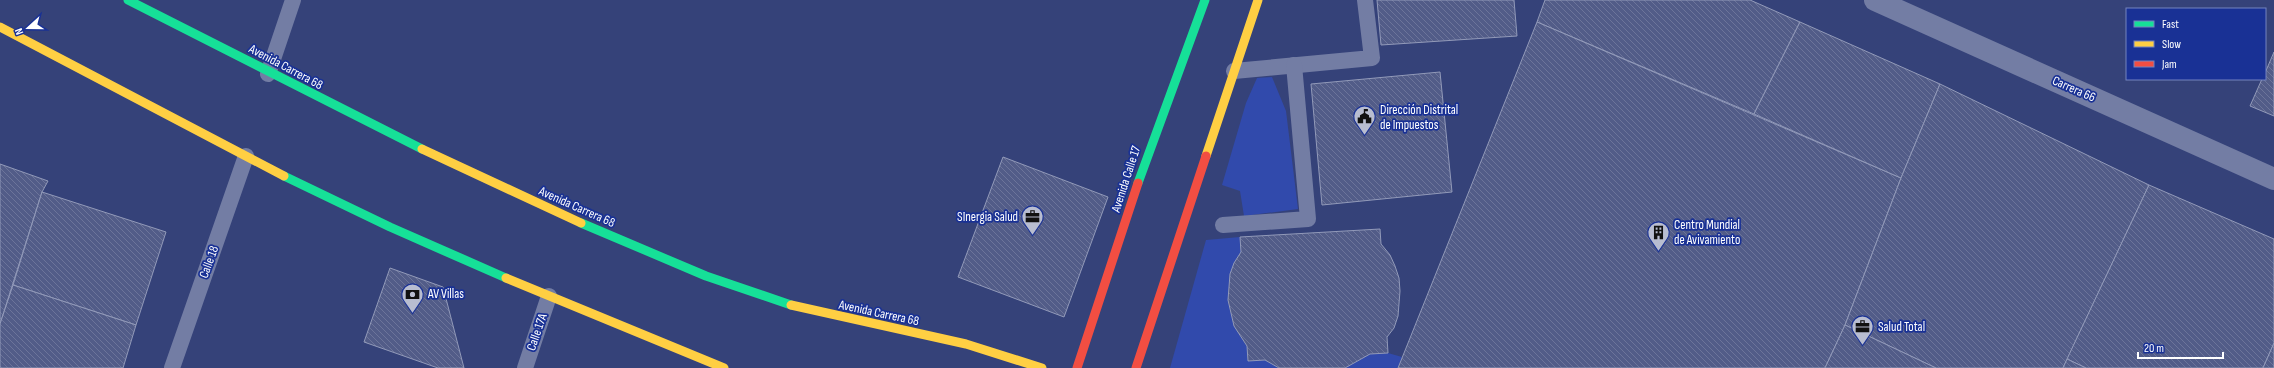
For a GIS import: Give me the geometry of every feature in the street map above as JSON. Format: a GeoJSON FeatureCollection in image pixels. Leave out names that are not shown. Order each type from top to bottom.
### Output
{"type":"FeatureCollection","features":[{"type":"Feature","properties":{"kind":"main road","name":"Avenida Carrera 68"},"geometry":{"type":"LineString","coordinates":[[128,0],[268,74],[420,149],[578,222],[706,276],[768,298],[817,312],[966,344],[1042,368]]}},
{"type":"Feature","properties":{"kind":"main road","name":"Avenida Calle 17"},"geometry":{"type":"LineString","coordinates":[[1077,368],[1151,143],[1205,0]]}},
{"type":"Feature","properties":{"kind":"main road"},"geometry":{"type":"LineString","coordinates":[[1136,368],[1258,0]]}},
{"type":"Feature","properties":{"kind":"main road"},"geometry":{"type":"LineString","coordinates":[[0,27],[246,156],[374,218],[549,296],[724,368]]}},
{"type":"Feature","properties":{"kind":"street","name":"Carrera 66"},"geometry":{"type":"LineString","coordinates":[[1875,0],[2274,179]]}},
{"type":"Feature","properties":{"kind":"lane"},"geometry":{"type":"LineString","coordinates":[[268,74],[293,0]]}},
{"type":"Feature","properties":{"kind":"lane"},"geometry":{"type":"LineString","coordinates":[[1234,71],[1372,58],[1365,0]]}},
{"type":"Feature","properties":{"kind":"lane"},"geometry":{"type":"LineString","coordinates":[[1223,225],[1308,219],[1294,66]]}},
{"type":"Feature","properties":{"kind":"lane","name":"Calle 18"},"geometry":{"type":"LineString","coordinates":[[172,368],[246,156]]}},
{"type":"Feature","properties":{"kind":"lane","name":"Calle 17A"},"geometry":{"type":"LineString","coordinates":[[525,368],[549,296]]}},
{"type":"Feature","properties":{"kind":"shaded area"},"geometry":{"type":"Polygon","coordinates":[[[1272,77],[1286,111],[1298,209],[1244,216],[1240,191],[1222,185],[1246,103],[1257,78],[1272,77]]]}},
{"type":"Feature","properties":{"kind":"shaded area"},"geometry":{"type":"Polygon","coordinates":[[[1240,237],[1241,252],[1230,274],[1228,300],[1234,326],[1247,346],[1248,361],[1265,360],[1279,368],[1170,368],[1206,240],[1240,237]]]}},
{"type":"Feature","properties":{"kind":"shaded area"},"geometry":{"type":"Polygon","coordinates":[[[1388,353],[1402,357],[1398,368],[1345,368],[1370,354],[1388,353]]]}},
{"type":"Feature","properties":{"kind":"building"},"geometry":{"type":"Polygon","coordinates":[[[1377,0],[1514,0],[1517,36],[1381,45],[1377,0]]]}},
{"type":"Feature","properties":{"kind":"building"},"geometry":{"type":"Polygon","coordinates":[[[1545,0],[1750,0],[1800,22],[1754,114],[1537,22],[1545,0]]]}},
{"type":"Feature","properties":{"kind":"building","name":"Centro Mundial de Avivamiento"},"geometry":{"type":"Polygon","coordinates":[[[1537,22],[1901,178],[1845,325],[1825,368],[1398,368],[1537,22]]]}},
{"type":"Feature","properties":{"kind":"building"},"geometry":{"type":"Polygon","coordinates":[[[1800,22],[1940,84],[1901,178],[1754,114],[1800,22]]]}},
{"type":"Feature","properties":{"kind":"building"},"geometry":{"type":"Polygon","coordinates":[[[2274,52],[2274,116],[2250,106],[2262,80],[2266,80],[2266,71],[2274,52]]]}},
{"type":"Feature","properties":{"kind":"building"},"geometry":{"type":"Polygon","coordinates":[[[1440,72],[1452,192],[1322,205],[1311,84],[1440,72]]]}},
{"type":"Feature","properties":{"kind":"building"},"geometry":{"type":"Polygon","coordinates":[[[1940,84],[2149,185],[2063,368],[1936,368],[1845,325],[1901,178],[1940,84]]]}},
{"type":"Feature","properties":{"kind":"building","name":"SInergia Salud"},"geometry":{"type":"Polygon","coordinates":[[[1003,157],[1108,197],[1064,317],[958,277],[1003,157]]]}},
{"type":"Feature","properties":{"kind":"building"},"geometry":{"type":"Polygon","coordinates":[[[0,164],[48,181],[42,192],[0,324],[0,164]]]}},
{"type":"Feature","properties":{"kind":"building"},"geometry":{"type":"Polygon","coordinates":[[[2149,185],[2274,239],[2274,343],[2263,368],[2086,368],[2067,359],[2149,185]]]}},
{"type":"Feature","properties":{"kind":"building"},"geometry":{"type":"Polygon","coordinates":[[[42,192],[166,232],[136,325],[13,285],[42,192]]]}},
{"type":"Feature","properties":{"kind":"building"},"geometry":{"type":"Polygon","coordinates":[[[1380,229],[1381,244],[1390,255],[1395,266],[1399,278],[1400,291],[1398,316],[1394,328],[1387,337],[1388,353],[1370,354],[1345,368],[1279,368],[1265,360],[1248,361],[1247,346],[1234,326],[1228,300],[1230,274],[1234,263],[1241,252],[1240,237],[1380,229]]]}},
{"type":"Feature","properties":{"kind":"building","name":"AV Villas"},"geometry":{"type":"Polygon","coordinates":[[[390,268],[443,287],[464,368],[438,368],[364,342],[390,268]]]}},
{"type":"Feature","properties":{"kind":"building"},"geometry":{"type":"Polygon","coordinates":[[[13,285],[136,325],[123,368],[0,368],[0,324],[13,285]]]}},
{"type":"Feature","properties":{"kind":"building","name":"Salud Total"},"geometry":{"type":"Polygon","coordinates":[[[1845,325],[1936,368],[1825,368],[1845,325]]]}},
{"type":"Feature","properties":{"kind":"building"},"geometry":{"type":"Polygon","coordinates":[[[2274,343],[2274,368],[2263,368],[2274,343]]]}},
{"type":"Feature","properties":{"kind":"building"},"geometry":{"type":"Polygon","coordinates":[[[2067,359],[2086,368],[2063,368],[2067,359]]]}},
{"type":"Feature","properties":{"kind":"traffic: fast"},"geometry":{"type":"LineString","coordinates":[[128,0],[422,149]]}},
{"type":"Feature","properties":{"kind":"traffic: fast"},"geometry":{"type":"LineString","coordinates":[[1138,183],[1205,0]]}},
{"type":"Feature","properties":{"kind":"traffic: fast"},"geometry":{"type":"LineString","coordinates":[[284,176],[390,227],[506,278]]}},
{"type":"Feature","properties":{"kind":"traffic: fast"},"geometry":{"type":"LineString","coordinates":[[581,223],[706,276],[791,305]]}},
{"type":"Feature","properties":{"kind":"traffic: slow"},"geometry":{"type":"LineString","coordinates":[[1206,156],[1258,0]]}},
{"type":"Feature","properties":{"kind":"traffic: slow"},"geometry":{"type":"LineString","coordinates":[[0,27],[284,176]]}},
{"type":"Feature","properties":{"kind":"traffic: slow"},"geometry":{"type":"LineString","coordinates":[[422,149],[581,223]]}},
{"type":"Feature","properties":{"kind":"traffic: slow"},"geometry":{"type":"LineString","coordinates":[[506,278],[724,368]]}},
{"type":"Feature","properties":{"kind":"traffic: slow"},"geometry":{"type":"LineString","coordinates":[[791,305],[966,344],[1042,368]]}},
{"type":"Feature","properties":{"kind":"traffic: jam"},"geometry":{"type":"LineString","coordinates":[[1136,368],[1206,156]]}},
{"type":"Feature","properties":{"kind":"traffic: jam"},"geometry":{"type":"LineString","coordinates":[[1077,368],[1138,183]]}},
{"type":"Feature","properties":{"kind":"place","name":"Dirección Distrital de Impuestos"},"geometry":{"type":"Point","coordinates":[1364,136]}},
{"type":"Feature","properties":{"kind":"place","name":"SInergia Salud"},"geometry":{"type":"Point","coordinates":[1033,236]}},
{"type":"Feature","properties":{"kind":"place","name":"Centro Mundial de Avivamiento"},"geometry":{"type":"Point","coordinates":[1659,252]}},
{"type":"Feature","properties":{"kind":"place","name":"AV Villas"},"geometry":{"type":"Point","coordinates":[412,314]}},
{"type":"Feature","properties":{"kind":"place","name":"Salud Total"},"geometry":{"type":"Point","coordinates":[1863,346]}}]}
